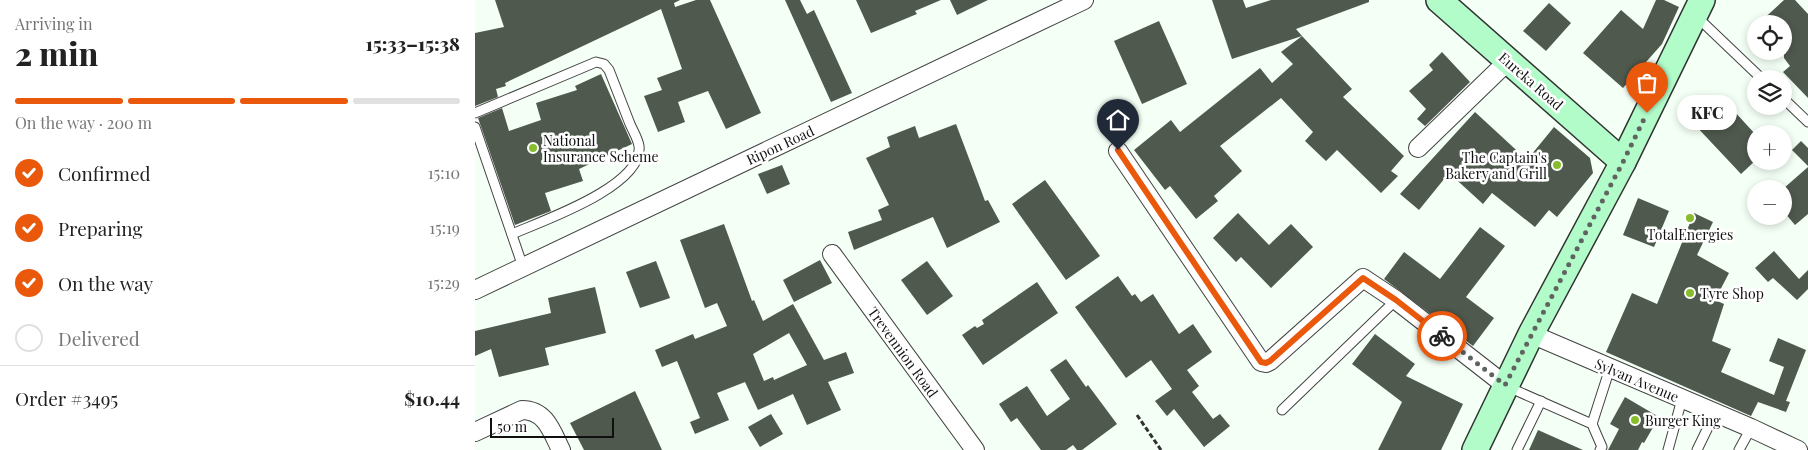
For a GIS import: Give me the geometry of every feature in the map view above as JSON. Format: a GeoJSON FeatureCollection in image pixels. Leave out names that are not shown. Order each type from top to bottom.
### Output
{"type":"FeatureCollection","features":[{"type":"Feature","properties":{"kind":"main road","name":"Eureka Road"},"geometry":{"type":"LineString","coordinates":[[1439,0],[1623,162]]}},
{"type":"Feature","properties":{"kind":"main road"},"geometry":{"type":"LineString","coordinates":[[1479,446],[1505,385],[1623,162],[1698,7]]}},
{"type":"Feature","properties":{"kind":"street","name":"Ripon Road"},"geometry":{"type":"LineString","coordinates":[[475,290],[1084,0]]}},
{"type":"Feature","properties":{"kind":"street"},"geometry":{"type":"LineString","coordinates":[[1418,148],[1508,60]]}},
{"type":"Feature","properties":{"kind":"street"},"geometry":{"type":"LineString","coordinates":[[1118,150],[1261,362],[1266,363],[1270,361],[1363,278],[1396,300],[1505,385]]}},
{"type":"Feature","properties":{"kind":"street","name":"Trevennion Road"},"geometry":{"type":"LineString","coordinates":[[832,254],[975,450]]}},
{"type":"Feature","properties":{"kind":"street","name":"Sylvan Avenue"},"geometry":{"type":"LineString","coordinates":[[1531,334],[1798,450]]}},
{"type":"Feature","properties":{"kind":"street"},"geometry":{"type":"LineString","coordinates":[[475,432],[522,410],[530,410],[543,416],[561,450]]}},
{"type":"Feature","properties":{"kind":"lane"},"geometry":{"type":"LineString","coordinates":[[1698,7],[1754,70]]}},
{"type":"Feature","properties":{"kind":"lane"},"geometry":{"type":"LineString","coordinates":[[475,113],[596,62],[604,64],[609,70],[639,146],[637,161],[627,175],[615,185],[588,201],[512,234]]}},
{"type":"Feature","properties":{"kind":"lane"},"geometry":{"type":"LineString","coordinates":[[1792,107],[1808,122]]}},
{"type":"Feature","properties":{"kind":"lane"},"geometry":{"type":"LineString","coordinates":[[475,127],[523,267]]}},
{"type":"Feature","properties":{"kind":"lane"},"geometry":{"type":"LineString","coordinates":[[1282,410],[1396,300]]}},
{"type":"Feature","properties":{"kind":"lane"},"geometry":{"type":"LineString","coordinates":[[1600,450],[1602,447],[1592,424],[1610,368]]}},
{"type":"Feature","properties":{"kind":"lane"},"geometry":{"type":"LineString","coordinates":[[1505,385],[1592,424]]}},
{"type":"Feature","properties":{"kind":"lane"},"geometry":{"type":"LineString","coordinates":[[1668,450],[1682,399]]}},
{"type":"Feature","properties":{"kind":"lane"},"geometry":{"type":"LineString","coordinates":[[1517,450],[1541,401]]}},
{"type":"Feature","properties":{"kind":"lane"},"geometry":{"type":"LineString","coordinates":[[1697,450],[1715,413]]}},
{"type":"Feature","properties":{"kind":"lane"},"geometry":{"type":"LineString","coordinates":[[1739,450],[1751,428]]}},
{"type":"Feature","properties":{"kind":"path"},"geometry":{"type":"LineString","coordinates":[[1137,415],[1161,450]]}},
{"type":"Feature","properties":{"kind":"building"},"geometry":{"type":"Polygon","coordinates":[[[495,0],[680,0],[674,3],[675,7],[696,0],[710,0],[761,113],[726,129],[708,91],[678,102],[685,122],[658,132],[644,96],[662,90],[657,78],[682,69],[661,9],[505,83],[506,86],[496,89],[498,97],[475,106],[475,33],[504,27],[495,0]]]}},
{"type":"Feature","properties":{"kind":"building"},"geometry":{"type":"Polygon","coordinates":[[[785,0],[800,0],[807,14],[814,10],[852,93],[831,102],[785,0]]]}},
{"type":"Feature","properties":{"kind":"building"},"geometry":{"type":"Polygon","coordinates":[[[856,0],[941,0],[915,11],[917,14],[871,33],[856,0]]]}},
{"type":"Feature","properties":{"kind":"building"},"geometry":{"type":"Polygon","coordinates":[[[950,0],[988,0],[957,15],[950,0]]]}},
{"type":"Feature","properties":{"kind":"building"},"geometry":{"type":"Polygon","coordinates":[[[1212,0],[1243,0],[1246,8],[1271,0],[1369,0],[1369,2],[1296,29],[1302,36],[1232,59],[1212,0]]]}},
{"type":"Feature","properties":{"kind":"building"},"geometry":{"type":"Polygon","coordinates":[[[1656,0],[1664,0],[1679,7],[1662,44],[1623,88],[1583,53],[1621,10],[1643,29],[1656,0]]]}},
{"type":"Feature","properties":{"kind":"building"},"geometry":{"type":"Polygon","coordinates":[[[1784,0],[1795,0],[1808,14],[1808,98],[1792,81],[1792,70],[1785,70],[1790,66],[1786,60],[1792,60],[1792,15],[1768,15],[1784,0]]]}},
{"type":"Feature","properties":{"kind":"building"},"geometry":{"type":"Polygon","coordinates":[[[1549,3],[1571,23],[1546,51],[1523,31],[1549,3]]]}},
{"type":"Feature","properties":{"kind":"building"},"geometry":{"type":"Polygon","coordinates":[[[1159,21],[1187,84],[1142,104],[1114,41],[1159,21]]]}},
{"type":"Feature","properties":{"kind":"building"},"geometry":{"type":"Polygon","coordinates":[[[1302,36],[1352,89],[1343,97],[1404,156],[1391,171],[1398,176],[1381,193],[1337,150],[1326,161],[1305,141],[1313,132],[1281,98],[1220,146],[1242,171],[1214,196],[1218,201],[1196,219],[1170,186],[1165,190],[1134,150],[1171,120],[1180,132],[1260,68],[1272,83],[1293,64],[1281,52],[1302,36]]]}},
{"type":"Feature","properties":{"kind":"building"},"geometry":{"type":"Polygon","coordinates":[[[1442,52],[1470,82],[1425,126],[1417,119],[1426,109],[1409,91],[1433,70],[1429,65],[1442,52]]]}},
{"type":"Feature","properties":{"kind":"building","name":"National Insurance Scheme"},"geometry":{"type":"Polygon","coordinates":[[[601,74],[632,144],[579,169],[583,181],[545,193],[551,211],[515,225],[478,118],[502,108],[509,131],[541,120],[536,103],[577,90],[575,86],[601,74]]]}},
{"type":"Feature","properties":{"kind":"building"},"geometry":{"type":"Polygon","coordinates":[[[1723,99],[1747,125],[1747,168],[1741,174],[1695,125],[1723,99]]]}},
{"type":"Feature","properties":{"kind":"building"},"geometry":{"type":"Polygon","coordinates":[[[1475,112],[1527,160],[1554,127],[1590,158],[1593,173],[1557,217],[1549,210],[1535,227],[1492,193],[1483,204],[1449,173],[1419,210],[1400,194],[1475,112]]]}},
{"type":"Feature","properties":{"kind":"building"},"geometry":{"type":"Polygon","coordinates":[[[956,124],[985,201],[988,200],[1000,222],[947,248],[933,217],[854,250],[848,232],[882,220],[878,210],[889,205],[866,158],[890,147],[887,137],[915,126],[919,138],[956,124]]]}},
{"type":"Feature","properties":{"kind":"building"},"geometry":{"type":"Polygon","coordinates":[[[1801,141],[1808,148],[1808,166],[1792,150],[1801,141]]]}},
{"type":"Feature","properties":{"kind":"building"},"geometry":{"type":"Polygon","coordinates":[[[782,165],[790,184],[767,194],[758,174],[782,165]]]}},
{"type":"Feature","properties":{"kind":"building"},"geometry":{"type":"Polygon","coordinates":[[[1808,167],[1808,214],[1795,225],[1792,221],[1792,181],[1808,167]]]}},
{"type":"Feature","properties":{"kind":"building"},"geometry":{"type":"Polygon","coordinates":[[[1045,180],[1100,256],[1066,280],[1012,204],[1045,180]]]}},
{"type":"Feature","properties":{"kind":"building","name":"TotalEnergies"},"geometry":{"type":"Polygon","coordinates":[[[1638,198],[1669,211],[1654,247],[1623,235],[1638,198]]]}},
{"type":"Feature","properties":{"kind":"building"},"geometry":{"type":"Polygon","coordinates":[[[1238,213],[1269,245],[1291,224],[1313,247],[1271,288],[1241,257],[1236,262],[1213,238],[1238,213]]]}},
{"type":"Feature","properties":{"kind":"building"},"geometry":{"type":"Polygon","coordinates":[[[1694,213],[1713,222],[1697,255],[1729,273],[1715,300],[1724,304],[1712,341],[1731,349],[1721,372],[1774,395],[1784,367],[1769,361],[1778,338],[1806,350],[1786,401],[1790,402],[1786,412],[1758,402],[1751,416],[1606,352],[1632,293],[1657,304],[1694,213]]]}},
{"type":"Feature","properties":{"kind":"building"},"geometry":{"type":"Polygon","coordinates":[[[724,224],[752,301],[754,300],[763,321],[793,304],[824,360],[846,352],[854,373],[828,382],[841,410],[807,425],[793,394],[758,410],[745,382],[717,393],[729,420],[695,434],[690,422],[700,418],[677,361],[662,367],[655,350],[693,334],[695,339],[727,326],[717,303],[705,308],[680,240],[724,224]],[[789,333],[753,354],[764,381],[773,377],[774,380],[807,365],[789,333]]]}},
{"type":"Feature","properties":{"kind":"building"},"geometry":{"type":"Polygon","coordinates":[[[1480,227],[1505,246],[1466,297],[1494,318],[1473,346],[1384,279],[1404,252],[1440,279],[1480,227]]]}},
{"type":"Feature","properties":{"kind":"building"},"geometry":{"type":"Polygon","coordinates":[[[1774,251],[1799,279],[1808,270],[1808,289],[1797,300],[1773,278],[1768,282],[1755,268],[1774,251]]]}},
{"type":"Feature","properties":{"kind":"building"},"geometry":{"type":"Polygon","coordinates":[[[820,260],[832,283],[794,302],[783,280],[820,260]]]}},
{"type":"Feature","properties":{"kind":"building"},"geometry":{"type":"Polygon","coordinates":[[[656,261],[670,298],[640,308],[626,272],[656,261]]]}},
{"type":"Feature","properties":{"kind":"building"},"geometry":{"type":"Polygon","coordinates":[[[927,261],[953,296],[927,315],[901,280],[927,261]]]}},
{"type":"Feature","properties":{"kind":"building"},"geometry":{"type":"Polygon","coordinates":[[[1118,276],[1132,296],[1135,294],[1141,302],[1153,294],[1179,334],[1193,324],[1212,352],[1187,370],[1199,386],[1192,392],[1213,419],[1220,414],[1230,426],[1204,447],[1174,409],[1167,416],[1155,401],[1172,389],[1151,360],[1126,378],[1075,307],[1118,276]]]}},
{"type":"Feature","properties":{"kind":"building"},"geometry":{"type":"Polygon","coordinates":[[[1037,282],[1058,313],[983,365],[962,335],[975,326],[977,328],[984,324],[982,320],[1037,282]]]}},
{"type":"Feature","properties":{"kind":"building"},"geometry":{"type":"Polygon","coordinates":[[[595,287],[606,333],[545,348],[549,365],[499,377],[491,349],[475,356],[475,331],[551,313],[548,298],[595,287]]]}},
{"type":"Feature","properties":{"kind":"building"},"geometry":{"type":"Polygon","coordinates":[[[1375,334],[1415,364],[1406,376],[1463,404],[1441,450],[1378,450],[1402,402],[1352,364],[1375,334]]]}},
{"type":"Feature","properties":{"kind":"building"},"geometry":{"type":"Polygon","coordinates":[[[1066,359],[1086,387],[1088,385],[1117,424],[1082,450],[1077,450],[1073,445],[1066,450],[1041,450],[1017,418],[1011,422],[999,404],[1027,386],[1047,416],[1070,399],[1050,370],[1066,359]]]}},
{"type":"Feature","properties":{"kind":"building"},"geometry":{"type":"Polygon","coordinates":[[[635,391],[662,450],[584,450],[570,423],[635,391]]]}},
{"type":"Feature","properties":{"kind":"building","name":"Burger King"},"geometry":{"type":"Polygon","coordinates":[[[1625,397],[1659,417],[1638,450],[1608,450],[1619,429],[1610,424],[1625,397]]]}},
{"type":"Feature","properties":{"kind":"building"},"geometry":{"type":"Polygon","coordinates":[[[771,414],[783,434],[760,447],[748,427],[771,414]]]}},
{"type":"Feature","properties":{"kind":"building"},"geometry":{"type":"Polygon","coordinates":[[[1538,430],[1583,450],[1529,450],[1538,430]]]}},
{"type":"Feature","properties":{"kind":"way so far"},"geometry":{"type":"LineString","coordinates":[[1442,336],[1505,385],[1647,113]]}},
{"type":"Feature","properties":{"kind":"place","name":"KFC"},"geometry":{"type":"Point","coordinates":[1647,113]}},
{"type":"Feature","properties":{"kind":"place","name":"National Insurance Scheme"},"geometry":{"type":"Point","coordinates":[533,148]}},
{"type":"Feature","properties":{"kind":"place","name":"The Captain's Bakery and Grill"},"geometry":{"type":"Point","coordinates":[1557,165]}},
{"type":"Feature","properties":{"kind":"place","name":"TotalEnergies"},"geometry":{"type":"Point","coordinates":[1690,218]}},
{"type":"Feature","properties":{"kind":"place","name":"Tyre Shop"},"geometry":{"type":"Point","coordinates":[1690,293]}},
{"type":"Feature","properties":{"kind":"place","name":"Burger King"},"geometry":{"type":"Point","coordinates":[1635,420]}},
{"type":"Feature","properties":{"kind":"route"},"geometry":{"type":"LineString","coordinates":[[1118,150],[1261,362],[1266,363],[1270,361],[1363,278],[1396,300],[1442,336]]}}]}
